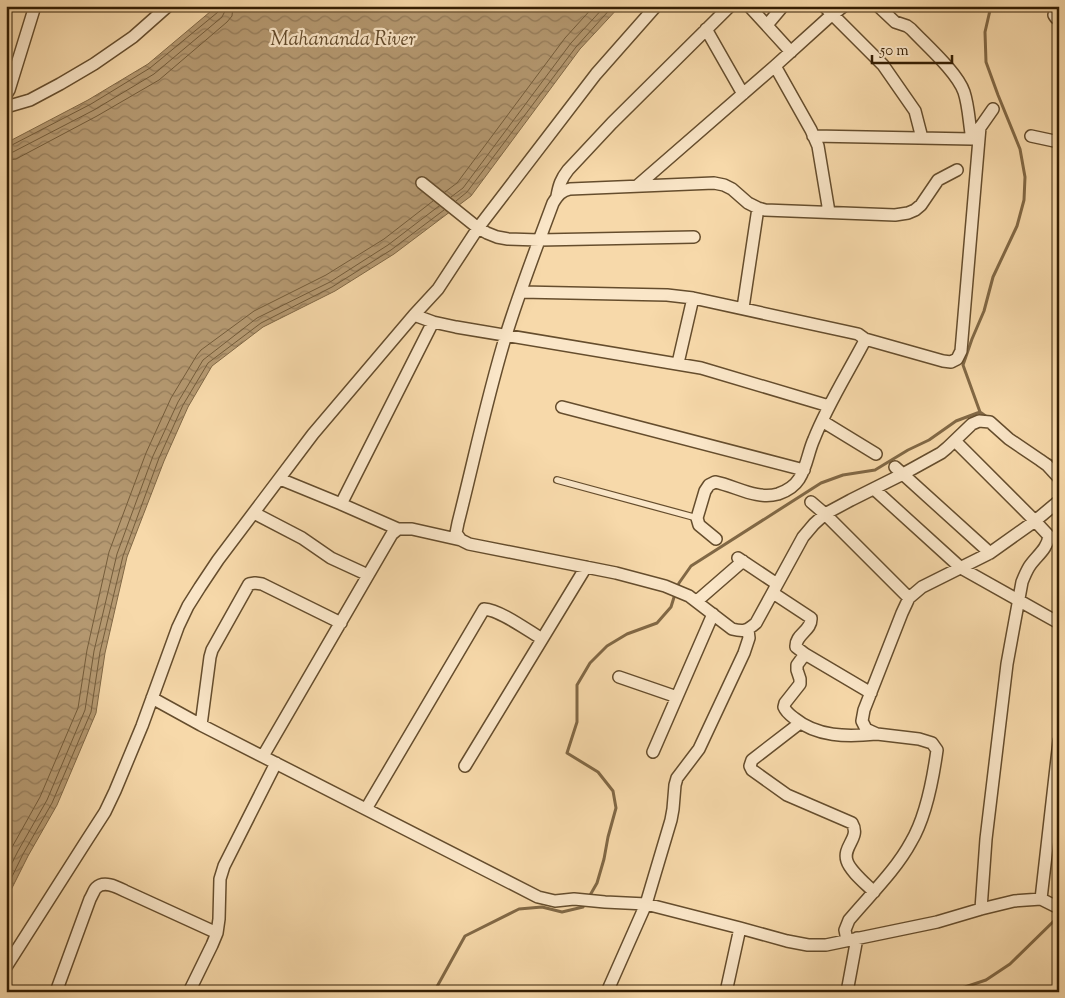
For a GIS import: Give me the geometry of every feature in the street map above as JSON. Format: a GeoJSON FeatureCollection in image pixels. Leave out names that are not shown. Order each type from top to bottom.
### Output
{"type":"FeatureCollection","features":[{"type":"Feature","properties":{"kind":"street"},"geometry":{"type":"LineString","coordinates":[[6,95],[35,6]]}},
{"type":"Feature","properties":{"kind":"street"},"geometry":{"type":"LineString","coordinates":[[6,107],[30,100],[94,64],[133,37],[168,6]]}},
{"type":"Feature","properties":{"kind":"street"},"geometry":{"type":"LineString","coordinates":[[6,966],[104,812],[115,791],[129,759],[169,650],[188,606],[218,560],[314,434],[442,282],[478,228],[596,74],[656,6]]}},
{"type":"Feature","properties":{"kind":"street"},"geometry":{"type":"LineString","coordinates":[[557,196],[559,184],[568,170],[612,123],[730,6]]}},
{"type":"Feature","properties":{"kind":"street"},"geometry":{"type":"LineString","coordinates":[[749,6],[791,52]]}},
{"type":"Feature","properties":{"kind":"street"},"geometry":{"type":"LineString","coordinates":[[767,25],[783,6]]}},
{"type":"Feature","properties":{"kind":"street"},"geometry":{"type":"LineString","coordinates":[[824,6],[880,62],[915,111],[922,138]]}},
{"type":"Feature","properties":{"kind":"street"},"geometry":{"type":"LineString","coordinates":[[636,186],[844,6]]}},
{"type":"Feature","properties":{"kind":"street"},"geometry":{"type":"LineString","coordinates":[[878,6],[894,22],[911,29],[955,76],[966,99],[972,139]]}},
{"type":"Feature","properties":{"kind":"street"},"geometry":{"type":"LineString","coordinates":[[1057,6],[1054,15],[1059,20]]}},
{"type":"Feature","properties":{"kind":"street"},"geometry":{"type":"LineString","coordinates":[[706,29],[743,94]]}},
{"type":"Feature","properties":{"kind":"street"},"geometry":{"type":"LineString","coordinates":[[776,66],[818,146],[830,212]]}},
{"type":"Feature","properties":{"kind":"street"},"geometry":{"type":"LineString","coordinates":[[972,139],[993,110]]}},
{"type":"Feature","properties":{"kind":"street"},"geometry":{"type":"LineString","coordinates":[[521,292],[667,295],[693,298],[858,334],[865,338],[951,362],[957,359],[961,351],[980,128]]}},
{"type":"Feature","properties":{"kind":"street"},"geometry":{"type":"LineString","coordinates":[[813,136],[972,139]]}},
{"type":"Feature","properties":{"kind":"street"},"geometry":{"type":"LineString","coordinates":[[1031,136],[1059,142]]}},
{"type":"Feature","properties":{"kind":"street"},"geometry":{"type":"LineString","coordinates":[[462,540],[456,533],[458,523],[506,335],[553,203],[562,191],[570,189],[714,183],[732,189],[748,203],[765,210],[895,215],[915,210],[922,205],[938,180],[957,170]]}},
{"type":"Feature","properties":{"kind":"street"},"geometry":{"type":"LineString","coordinates":[[422,183],[478,228],[487,233],[508,239],[694,237]]}},
{"type":"Feature","properties":{"kind":"street"},"geometry":{"type":"LineString","coordinates":[[743,308],[758,208]]}},
{"type":"Feature","properties":{"kind":"street"},"geometry":{"type":"LineString","coordinates":[[678,363],[693,298]]}},
{"type":"Feature","properties":{"kind":"street"},"geometry":{"type":"LineString","coordinates":[[414,315],[433,322],[456,327],[701,368],[830,406]]}},
{"type":"Feature","properties":{"kind":"street"},"geometry":{"type":"LineString","coordinates":[[340,504],[433,322]]}},
{"type":"Feature","properties":{"kind":"street"},"geometry":{"type":"LineString","coordinates":[[716,539],[699,525],[697,518],[705,491],[709,485],[715,482],[724,483],[754,493],[768,495],[797,487],[822,421],[865,338]]}},
{"type":"Feature","properties":{"kind":"street"},"geometry":{"type":"LineString","coordinates":[[562,407],[804,470]]}},
{"type":"Feature","properties":{"kind":"street"},"geometry":{"type":"LineString","coordinates":[[822,421],[876,454]]}},
{"type":"Feature","properties":{"kind":"street"},"geometry":{"type":"LineString","coordinates":[[280,479],[398,529],[462,540],[469,544],[616,573],[664,586],[693,598],[732,629],[740,631],[748,630],[756,623],[803,537],[825,514],[874,488],[899,471],[941,453],[972,424],[990,422],[1009,439],[1047,465],[1059,478]]}},
{"type":"Feature","properties":{"kind":"street"},"geometry":{"type":"LineString","coordinates":[[955,441],[1048,536],[1048,543],[1025,573],[1022,582],[1007,664],[986,839],[981,909]]}},
{"type":"Feature","properties":{"kind":"street"},"geometry":{"type":"LineString","coordinates":[[899,471],[990,553]]}},
{"type":"Feature","properties":{"kind":"street"},"geometry":{"type":"LineString","coordinates":[[874,488],[961,568],[1059,623]]}},
{"type":"Feature","properties":{"kind":"street"},"geometry":{"type":"LineString","coordinates":[[877,734],[866,729],[862,721],[864,710],[909,598],[922,587],[990,553],[1035,521],[1059,501]]}},
{"type":"Feature","properties":{"kind":"street"},"geometry":{"type":"LineString","coordinates":[[811,502],[909,598]]}},
{"type":"Feature","properties":{"kind":"street"},"geometry":{"type":"LineString","coordinates":[[254,513],[302,538],[332,558],[368,575]]}},
{"type":"Feature","properties":{"kind":"street"},"geometry":{"type":"LineString","coordinates":[[262,756],[387,541],[398,529]]}},
{"type":"Feature","properties":{"kind":"street"},"geometry":{"type":"LineString","coordinates":[[693,598],[740,559],[811,618],[812,622],[809,627],[797,639],[796,647],[870,693]]}},
{"type":"Feature","properties":{"kind":"street"},"geometry":{"type":"LineString","coordinates":[[465,766],[586,567]]}},
{"type":"Feature","properties":{"kind":"street"},"geometry":{"type":"LineString","coordinates":[[201,725],[212,650],[250,584],[262,584],[341,623]]}},
{"type":"Feature","properties":{"kind":"street"},"geometry":{"type":"LineString","coordinates":[[366,809],[484,609],[498,612],[542,639]]}},
{"type":"Feature","properties":{"kind":"street"},"geometry":{"type":"LineString","coordinates":[[653,752],[714,614]]}},
{"type":"Feature","properties":{"kind":"street"},"geometry":{"type":"LineString","coordinates":[[607,992],[646,904],[671,820],[677,778],[700,749],[744,654],[749,638],[748,630]]}},
{"type":"Feature","properties":{"kind":"street"},"geometry":{"type":"LineString","coordinates":[[805,654],[797,665],[800,684],[784,707],[786,712],[800,723],[810,728],[840,736],[877,734],[919,738],[932,743],[937,750],[936,764],[925,810],[912,842],[874,892],[848,920],[845,930],[852,939],[847,992]]}},
{"type":"Feature","properties":{"kind":"street"},"geometry":{"type":"LineString","coordinates":[[619,677],[678,697]]}},
{"type":"Feature","properties":{"kind":"street"},"geometry":{"type":"LineString","coordinates":[[152,698],[201,725],[538,897],[555,901],[581,899],[646,904],[787,942],[808,945],[826,945],[937,922],[1014,901],[1050,903],[1059,741]]}},
{"type":"Feature","properties":{"kind":"street"},"geometry":{"type":"LineString","coordinates":[[800,723],[752,760],[750,766],[756,774],[788,795],[852,823],[855,834],[847,850],[846,858],[849,866],[874,892]]}},
{"type":"Feature","properties":{"kind":"street"},"geometry":{"type":"LineString","coordinates":[[189,992],[217,933],[220,879],[224,866],[276,763]]}},
{"type":"Feature","properties":{"kind":"street"},"geometry":{"type":"LineString","coordinates":[[56,992],[90,900],[96,888],[104,884],[125,891],[217,933]]}},
{"type":"Feature","properties":{"kind":"street"},"geometry":{"type":"LineString","coordinates":[[726,992],[740,928]]}},
{"type":"Feature","properties":{"kind":"lane"},"geometry":{"type":"LineString","coordinates":[[557,480],[697,518]]}},
{"type":"Feature","properties":{"kind":"water","name":"Mahananda River"},"geometry":{"type":"Polygon","coordinates":[[[217,6],[620,6],[580,49],[471,196],[394,254],[335,291],[263,327],[212,366],[188,407],[164,461],[127,557],[105,653],[96,713],[57,805],[6,900],[6,143],[88,100],[148,64],[217,6]]]}},
{"type":"Feature","properties":{"kind":"waterway"},"geometry":{"type":"LineString","coordinates":[[987,417],[980,412],[963,365],[984,311],[993,277],[1017,226],[1024,200],[1025,177],[1020,149],[986,62],[985,32],[991,6]]}},
{"type":"Feature","properties":{"kind":"waterway"},"geometry":{"type":"LineString","coordinates":[[677,588],[691,566],[821,483],[843,475],[875,470],[929,440],[956,421],[980,412]]}},
{"type":"Feature","properties":{"kind":"waterway"},"geometry":{"type":"LineString","coordinates":[[1048,459],[1059,464]]}},
{"type":"Feature","properties":{"kind":"waterway"},"geometry":{"type":"LineString","coordinates":[[589,897],[597,883],[616,808],[613,791],[598,772],[567,753],[577,722],[577,685],[590,663],[607,646],[627,634],[657,623],[671,607],[675,594]]}},
{"type":"Feature","properties":{"kind":"waterway"},"geometry":{"type":"LineString","coordinates":[[434,992],[465,936],[519,909],[542,907],[562,912],[583,907],[585,903]]}},
{"type":"Feature","properties":{"kind":"waterway"},"geometry":{"type":"LineString","coordinates":[[947,992],[986,980],[1010,964],[1059,916]]}}]}
